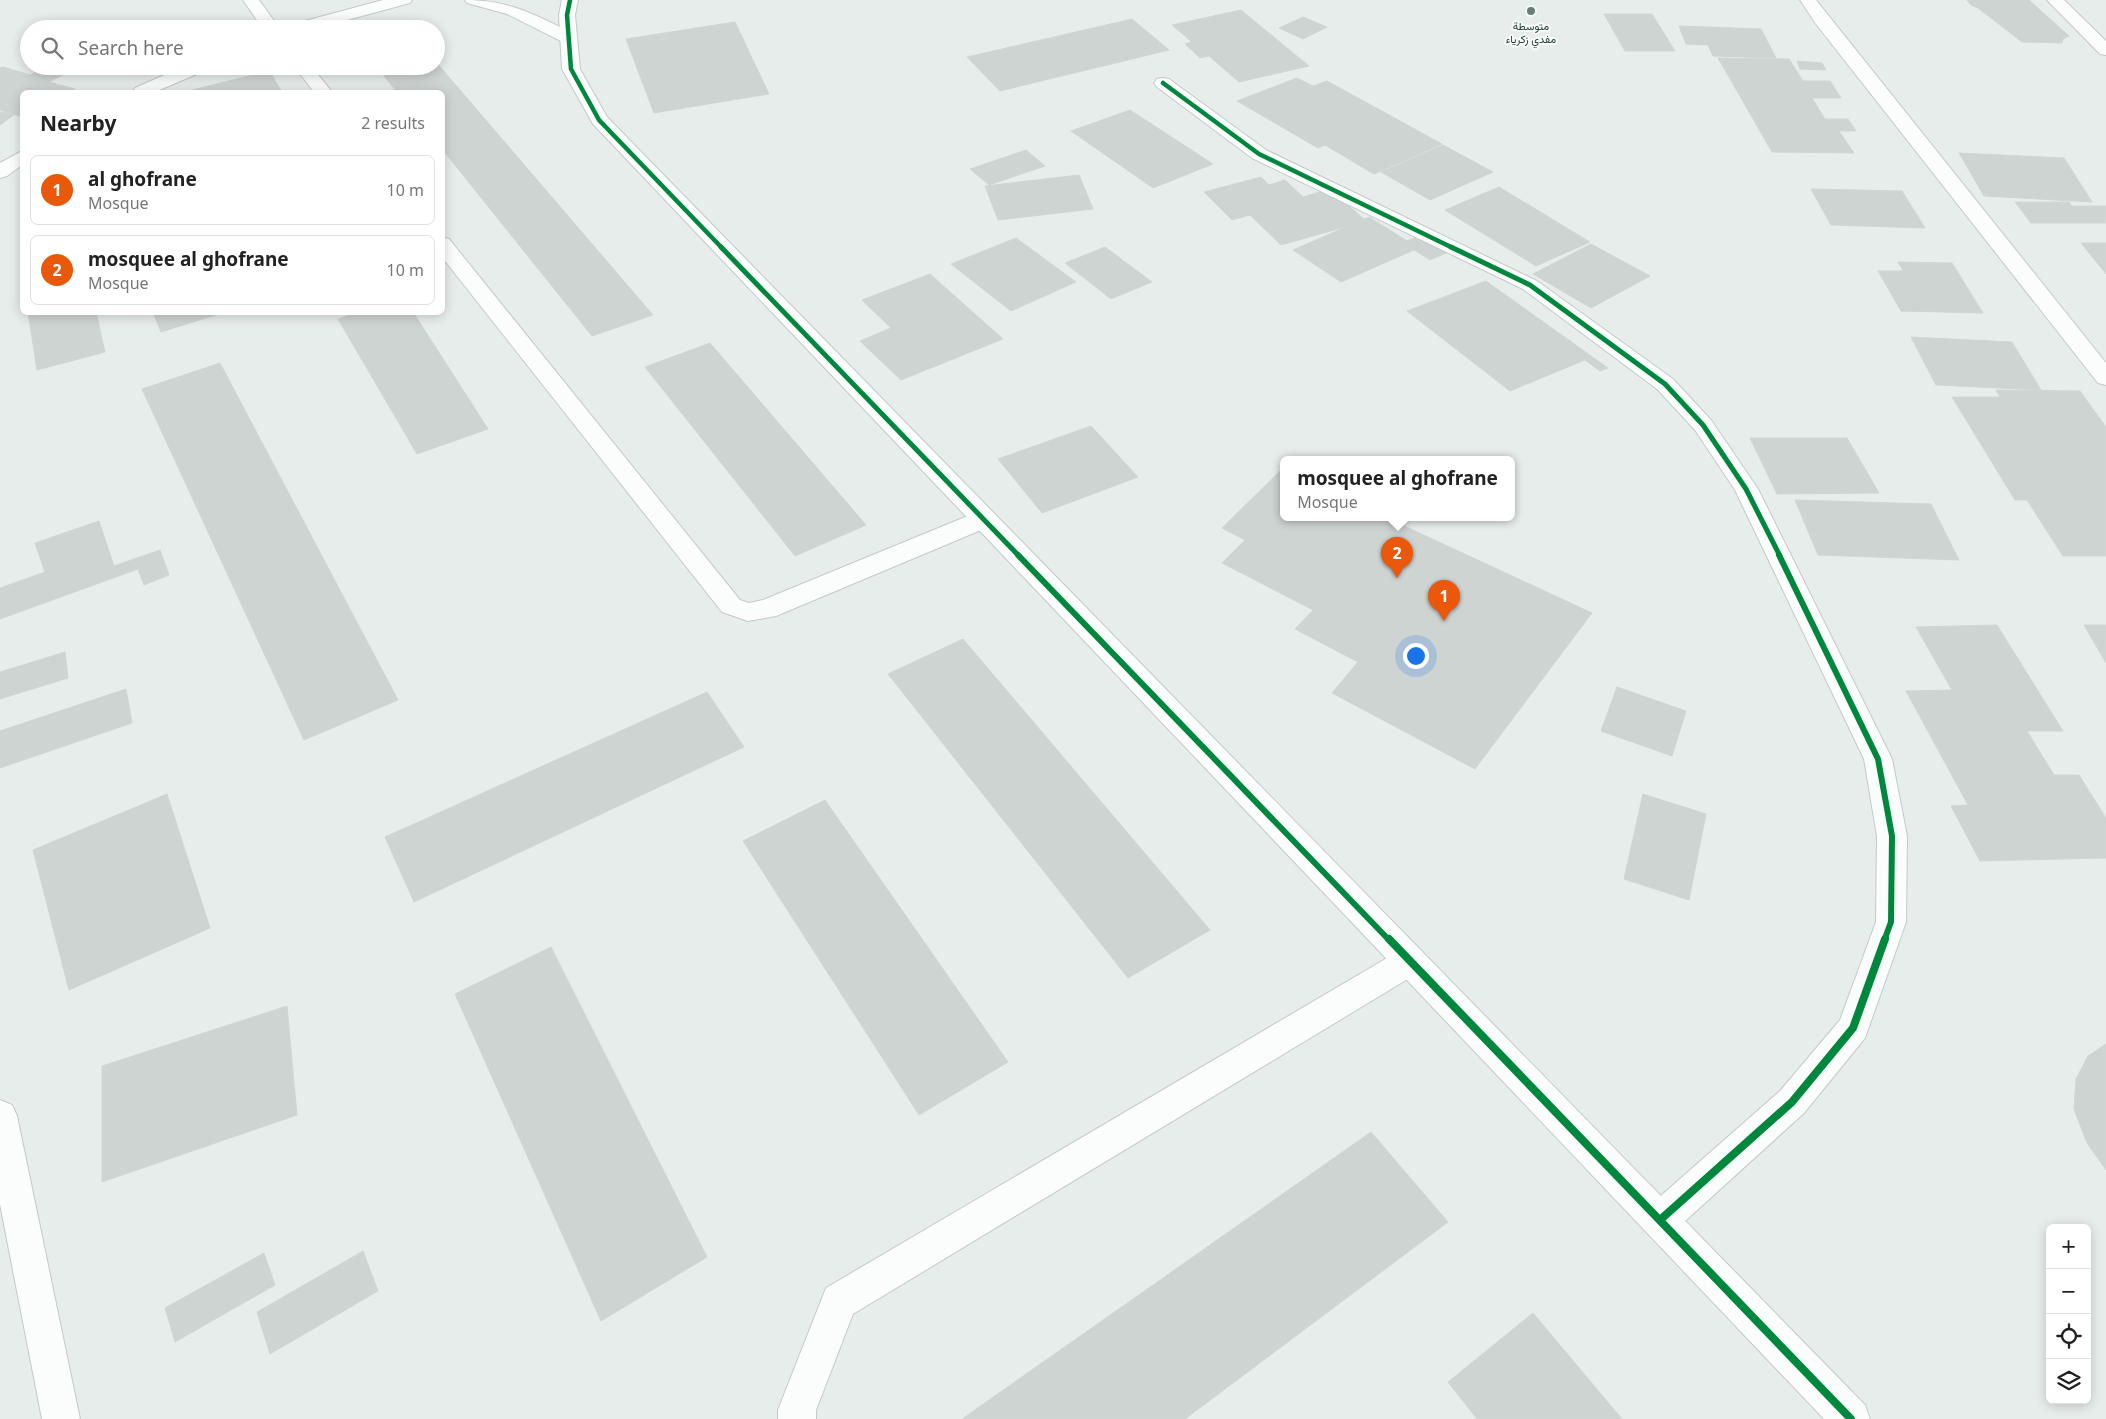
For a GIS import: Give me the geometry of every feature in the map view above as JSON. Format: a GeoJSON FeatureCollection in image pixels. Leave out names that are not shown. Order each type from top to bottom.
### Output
{"type":"FeatureCollection","features":[{"type":"Feature","properties":{"kind":"street"},"geometry":{"type":"LineString","coordinates":[[251,0],[265,20]]}},
{"type":"Feature","properties":{"kind":"street"},"geometry":{"type":"LineString","coordinates":[[325,20],[404,0]]}},
{"type":"Feature","properties":{"kind":"street"},"geometry":{"type":"LineString","coordinates":[[473,0],[513,11],[569,38]]}},
{"type":"Feature","properties":{"kind":"street"},"geometry":{"type":"LineString","coordinates":[[570,0],[567,14],[571,69],[600,120],[1852,1419]]}},
{"type":"Feature","properties":{"kind":"street"},"geometry":{"type":"LineString","coordinates":[[1808,0],[1834,37],[2106,378]]}},
{"type":"Feature","properties":{"kind":"street"},"geometry":{"type":"LineString","coordinates":[[2056,0],[2106,50]]}},
{"type":"Feature","properties":{"kind":"street"},"geometry":{"type":"LineString","coordinates":[[2078,22],[2106,30]]}},
{"type":"Feature","properties":{"kind":"street"},"geometry":{"type":"LineString","coordinates":[[146,90],[180,75]]}},
{"type":"Feature","properties":{"kind":"street"},"geometry":{"type":"LineString","coordinates":[[309,75],[321,90]]}},
{"type":"Feature","properties":{"kind":"street"},"geometry":{"type":"LineString","coordinates":[[1163,84],[1259,154],[1530,285],[1579,319],[1665,384],[1703,425],[1746,489],[1807,610],[1878,759],[1892,836],[1891,922],[1853,1028],[1792,1102],[1660,1220]]}},
{"type":"Feature","properties":{"kind":"street"},"geometry":{"type":"LineString","coordinates":[[0,172],[20,158]]}},
{"type":"Feature","properties":{"kind":"street"},"geometry":{"type":"LineString","coordinates":[[445,247],[731,606],[748,612],[767,610],[984,519]]}},
{"type":"Feature","properties":{"kind":"street"},"geometry":{"type":"LineString","coordinates":[[797,1419],[797,1410],[839,1301],[1410,962]]}},
{"type":"Feature","properties":{"kind":"street"},"geometry":{"type":"LineString","coordinates":[[0,1116],[61,1419]]}},
{"type":"Feature","properties":{"kind":"building"},"geometry":{"type":"Polygon","coordinates":[[[1967,0],[2029,0],[2069,36],[2063,39],[2062,43],[2022,42],[1978,8],[1971,5],[1967,0]]]}},
{"type":"Feature","properties":{"kind":"building"},"geometry":{"type":"Polygon","coordinates":[[[1241,10],[1309,66],[1239,82],[1209,56],[1200,58],[1185,44],[1192,42],[1172,25],[1241,10]]]}},
{"type":"Feature","properties":{"kind":"building"},"geometry":{"type":"Polygon","coordinates":[[[1604,14],[1652,14],[1675,51],[1625,51],[1604,14]]]}},
{"type":"Feature","properties":{"kind":"building"},"geometry":{"type":"Polygon","coordinates":[[[1303,17],[1327,27],[1303,39],[1279,28],[1303,17]]]}},
{"type":"Feature","properties":{"kind":"building"},"geometry":{"type":"Polygon","coordinates":[[[1132,19],[1169,50],[1000,91],[967,57],[1132,19]]]}},
{"type":"Feature","properties":{"kind":"building"},"geometry":{"type":"Polygon","coordinates":[[[735,22],[769,94],[654,113],[626,39],[735,22]]]}},
{"type":"Feature","properties":{"kind":"building"},"geometry":{"type":"Polygon","coordinates":[[[1679,26],[1761,29],[1776,58],[1713,56],[1708,45],[1686,44],[1679,26]]]}},
{"type":"Feature","properties":{"kind":"building"},"geometry":{"type":"Polygon","coordinates":[[[1718,58],[1789,59],[1803,81],[1830,81],[1841,98],[1812,98],[1825,119],[1848,119],[1856,131],[1839,131],[1854,153],[1772,152],[1718,58]]]}},
{"type":"Feature","properties":{"kind":"building"},"geometry":{"type":"Polygon","coordinates":[[[1797,61],[1822,63],[1826,70],[1800,69],[1797,61]]]}},
{"type":"Feature","properties":{"kind":"building"},"geometry":{"type":"Polygon","coordinates":[[[3,67],[20,72],[20,75],[62,75],[49,82],[75,89],[20,90],[20,116],[0,110],[0,68],[3,67]]]}},
{"type":"Feature","properties":{"kind":"building"},"geometry":{"type":"Polygon","coordinates":[[[445,72],[653,315],[592,336],[445,153],[445,90],[395,90],[384,76],[445,75],[445,72]]]}},
{"type":"Feature","properties":{"kind":"building"},"geometry":{"type":"Polygon","coordinates":[[[253,75],[271,75],[281,90],[192,90],[253,75]]]}},
{"type":"Feature","properties":{"kind":"building"},"geometry":{"type":"Polygon","coordinates":[[[1297,78],[1313,86],[1327,81],[1442,144],[1374,174],[1325,145],[1318,148],[1237,101],[1297,78]]]}},
{"type":"Feature","properties":{"kind":"building"},"geometry":{"type":"Polygon","coordinates":[[[1130,110],[1213,164],[1153,188],[1071,131],[1130,110]]]}},
{"type":"Feature","properties":{"kind":"building"},"geometry":{"type":"Polygon","coordinates":[[[0,112],[15,114],[0,125],[0,112]]]}},
{"type":"Feature","properties":{"kind":"building"},"geometry":{"type":"Polygon","coordinates":[[[1443,145],[1493,172],[1430,200],[1381,172],[1443,145]]]}},
{"type":"Feature","properties":{"kind":"building"},"geometry":{"type":"Polygon","coordinates":[[[1026,150],[1045,166],[989,185],[970,169],[1026,150]]]}},
{"type":"Feature","properties":{"kind":"building"},"geometry":{"type":"Polygon","coordinates":[[[1959,153],[2064,158],[2092,202],[1984,196],[1959,153]]]}},
{"type":"Feature","properties":{"kind":"building"},"geometry":{"type":"Polygon","coordinates":[[[1079,175],[1093,209],[998,220],[985,186],[1079,175]]]}},
{"type":"Feature","properties":{"kind":"building"},"geometry":{"type":"Polygon","coordinates":[[[1261,177],[1269,185],[1285,180],[1303,197],[1330,189],[1366,221],[1281,245],[1250,215],[1232,220],[1204,192],[1261,177]]]}},
{"type":"Feature","properties":{"kind":"building"},"geometry":{"type":"Polygon","coordinates":[[[1499,187],[1590,242],[1536,266],[1445,210],[1499,187]]]}},
{"type":"Feature","properties":{"kind":"building"},"geometry":{"type":"Polygon","coordinates":[[[1811,189],[1902,191],[1925,228],[1831,225],[1811,189]]]}},
{"type":"Feature","properties":{"kind":"building"},"geometry":{"type":"Polygon","coordinates":[[[2015,202],[2069,202],[2072,206],[2106,206],[2106,223],[2031,223],[2015,202]]]}},
{"type":"Feature","properties":{"kind":"building"},"geometry":{"type":"Polygon","coordinates":[[[1369,217],[1407,241],[1429,232],[1456,249],[1430,260],[1414,250],[1341,282],[1293,250],[1369,217]]]}},
{"type":"Feature","properties":{"kind":"building"},"geometry":{"type":"Polygon","coordinates":[[[1016,238],[1076,282],[1011,311],[951,264],[1016,238]]]}},
{"type":"Feature","properties":{"kind":"building"},"geometry":{"type":"Polygon","coordinates":[[[2081,243],[2106,243],[2106,274],[2081,243]]]}},
{"type":"Feature","properties":{"kind":"building"},"geometry":{"type":"Polygon","coordinates":[[[1591,244],[1650,276],[1591,308],[1533,274],[1591,244]]]}},
{"type":"Feature","properties":{"kind":"building"},"geometry":{"type":"Polygon","coordinates":[[[1105,247],[1152,282],[1111,299],[1065,263],[1105,247]]]}},
{"type":"Feature","properties":{"kind":"building"},"geometry":{"type":"Polygon","coordinates":[[[1898,262],[1952,263],[1983,313],[1901,311],[1878,271],[1903,271],[1898,262]]]}},
{"type":"Feature","properties":{"kind":"building"},"geometry":{"type":"Polygon","coordinates":[[[930,274],[1003,339],[901,380],[860,341],[891,328],[862,300],[930,274]]]}},
{"type":"Feature","properties":{"kind":"building"},"geometry":{"type":"Polygon","coordinates":[[[1486,281],[1608,368],[1600,371],[1585,360],[1510,391],[1407,311],[1486,281]]]}},
{"type":"Feature","properties":{"kind":"building"},"geometry":{"type":"Polygon","coordinates":[[[28,315],[97,315],[105,352],[37,370],[28,315]]]}},
{"type":"Feature","properties":{"kind":"building"},"geometry":{"type":"Polygon","coordinates":[[[154,315],[215,315],[161,332],[154,315]]]}},
{"type":"Feature","properties":{"kind":"building"},"geometry":{"type":"Polygon","coordinates":[[[349,315],[415,315],[488,429],[417,454],[338,319],[349,315]]]}},
{"type":"Feature","properties":{"kind":"building"},"geometry":{"type":"Polygon","coordinates":[[[1911,337],[2012,342],[2041,390],[1936,385],[1911,337]]]}},
{"type":"Feature","properties":{"kind":"building"},"geometry":{"type":"Polygon","coordinates":[[[710,343],[866,525],[795,556],[645,367],[710,343]]]}},
{"type":"Feature","properties":{"kind":"building"},"geometry":{"type":"Polygon","coordinates":[[[220,363],[398,700],[304,740],[142,389],[220,363]]]}},
{"type":"Feature","properties":{"kind":"building"},"geometry":{"type":"Polygon","coordinates":[[[1996,390],[2080,391],[2106,427],[2106,556],[2063,556],[2027,500],[2015,500],[1952,397],[2000,397],[1996,390]]]}},
{"type":"Feature","properties":{"kind":"building"},"geometry":{"type":"Polygon","coordinates":[[[1091,426],[1138,477],[1042,513],[998,459],[1091,426]]]}},
{"type":"Feature","properties":{"kind":"building"},"geometry":{"type":"Polygon","coordinates":[[[1750,438],[1847,438],[1879,493],[1777,494],[1750,438]]]}},
{"type":"Feature","properties":{"kind":"building"},"geometry":{"type":"Polygon","coordinates":[[[1280,471],[1280,521],[1394,521],[1592,613],[1475,769],[1332,693],[1358,662],[1295,629],[1313,610],[1222,563],[1245,540],[1222,528],[1280,471]]]}},
{"type":"Feature","properties":{"kind":"building"},"geometry":{"type":"Polygon","coordinates":[[[1795,500],[1931,504],[1959,560],[1818,555],[1795,500]]]}},
{"type":"Feature","properties":{"kind":"building"},"geometry":{"type":"Polygon","coordinates":[[[99,521],[114,566],[160,550],[169,575],[144,585],[138,569],[0,619],[0,588],[45,572],[35,543],[99,521]]]}},
{"type":"Feature","properties":{"kind":"building"},"geometry":{"type":"Polygon","coordinates":[[[1997,625],[2063,731],[2027,731],[2054,775],[2079,775],[2106,818],[2106,858],[1980,861],[1951,806],[1968,805],[1906,691],[1952,690],[1916,627],[1997,625]]]}},
{"type":"Feature","properties":{"kind":"building"},"geometry":{"type":"Polygon","coordinates":[[[2084,625],[2106,625],[2106,663],[2084,625]]]}},
{"type":"Feature","properties":{"kind":"building"},"geometry":{"type":"Polygon","coordinates":[[[963,639],[1210,930],[1128,978],[888,674],[963,639]]]}},
{"type":"Feature","properties":{"kind":"building"},"geometry":{"type":"Polygon","coordinates":[[[65,652],[68,678],[0,699],[0,672],[65,652]]]}},
{"type":"Feature","properties":{"kind":"building"},"geometry":{"type":"Polygon","coordinates":[[[1617,687],[1686,711],[1672,756],[1601,731],[1617,687]]]}},
{"type":"Feature","properties":{"kind":"building"},"geometry":{"type":"Polygon","coordinates":[[[126,689],[132,723],[0,768],[0,731],[126,689]]]}},
{"type":"Feature","properties":{"kind":"building"},"geometry":{"type":"Polygon","coordinates":[[[707,692],[744,747],[414,902],[385,837],[707,692]]]}},
{"type":"Feature","properties":{"kind":"building"},"geometry":{"type":"Polygon","coordinates":[[[167,794],[210,928],[69,990],[33,850],[167,794]]]}},
{"type":"Feature","properties":{"kind":"building"},"geometry":{"type":"Polygon","coordinates":[[[1643,794],[1706,814],[1689,900],[1624,879],[1643,794]]]}},
{"type":"Feature","properties":{"kind":"building"},"geometry":{"type":"Polygon","coordinates":[[[825,800],[1008,1062],[919,1115],[743,841],[825,800]]]}},
{"type":"Feature","properties":{"kind":"building"},"geometry":{"type":"Polygon","coordinates":[[[551,947],[707,1257],[601,1321],[455,994],[551,947]]]}},
{"type":"Feature","properties":{"kind":"building"},"geometry":{"type":"Polygon","coordinates":[[[287,1006],[297,1115],[102,1182],[102,1066],[287,1006]]]}},
{"type":"Feature","properties":{"kind":"building"},"geometry":{"type":"Polygon","coordinates":[[[2106,1044],[2106,1170],[2087,1143],[2074,1109],[2076,1079],[2088,1056],[2106,1044]]]}},
{"type":"Feature","properties":{"kind":"building"},"geometry":{"type":"Polygon","coordinates":[[[1371,1132],[1448,1222],[1185,1419],[962,1419],[1371,1132]]]}},
{"type":"Feature","properties":{"kind":"building"},"geometry":{"type":"Polygon","coordinates":[[[363,1251],[378,1291],[270,1354],[257,1312],[363,1251]]]}},
{"type":"Feature","properties":{"kind":"building"},"geometry":{"type":"Polygon","coordinates":[[[264,1253],[275,1285],[175,1342],[165,1308],[264,1253]]]}},
{"type":"Feature","properties":{"kind":"building"},"geometry":{"type":"Polygon","coordinates":[[[1533,1313],[1622,1419],[1477,1419],[1448,1382],[1533,1313]]]}},
{"type":"Feature","properties":{"kind":"cycle path"},"geometry":{"type":"LineString","coordinates":[[570,0],[567,15],[571,69],[599,120],[1851,1419]]}},
{"type":"Feature","properties":{"kind":"cycle path"},"geometry":{"type":"LineString","coordinates":[[1163,83],[1259,154],[1530,285],[1579,319],[1665,384],[1703,425],[1746,489],[1807,610],[1878,759],[1892,836],[1891,922],[1853,1028],[1792,1102],[1660,1220]]}},
{"type":"Feature","properties":{"kind":"place","name":"متوسطة مفدي زكرياء"},"geometry":{"type":"Point","coordinates":[1531,11]}},
{"type":"Feature","properties":{"kind":"place","name":"mosquee al ghofrane"},"geometry":{"type":"Point","coordinates":[1397,578]}},
{"type":"Feature","properties":{"kind":"place","name":"al ghofrane"},"geometry":{"type":"Point","coordinates":[1444,621]}}]}
